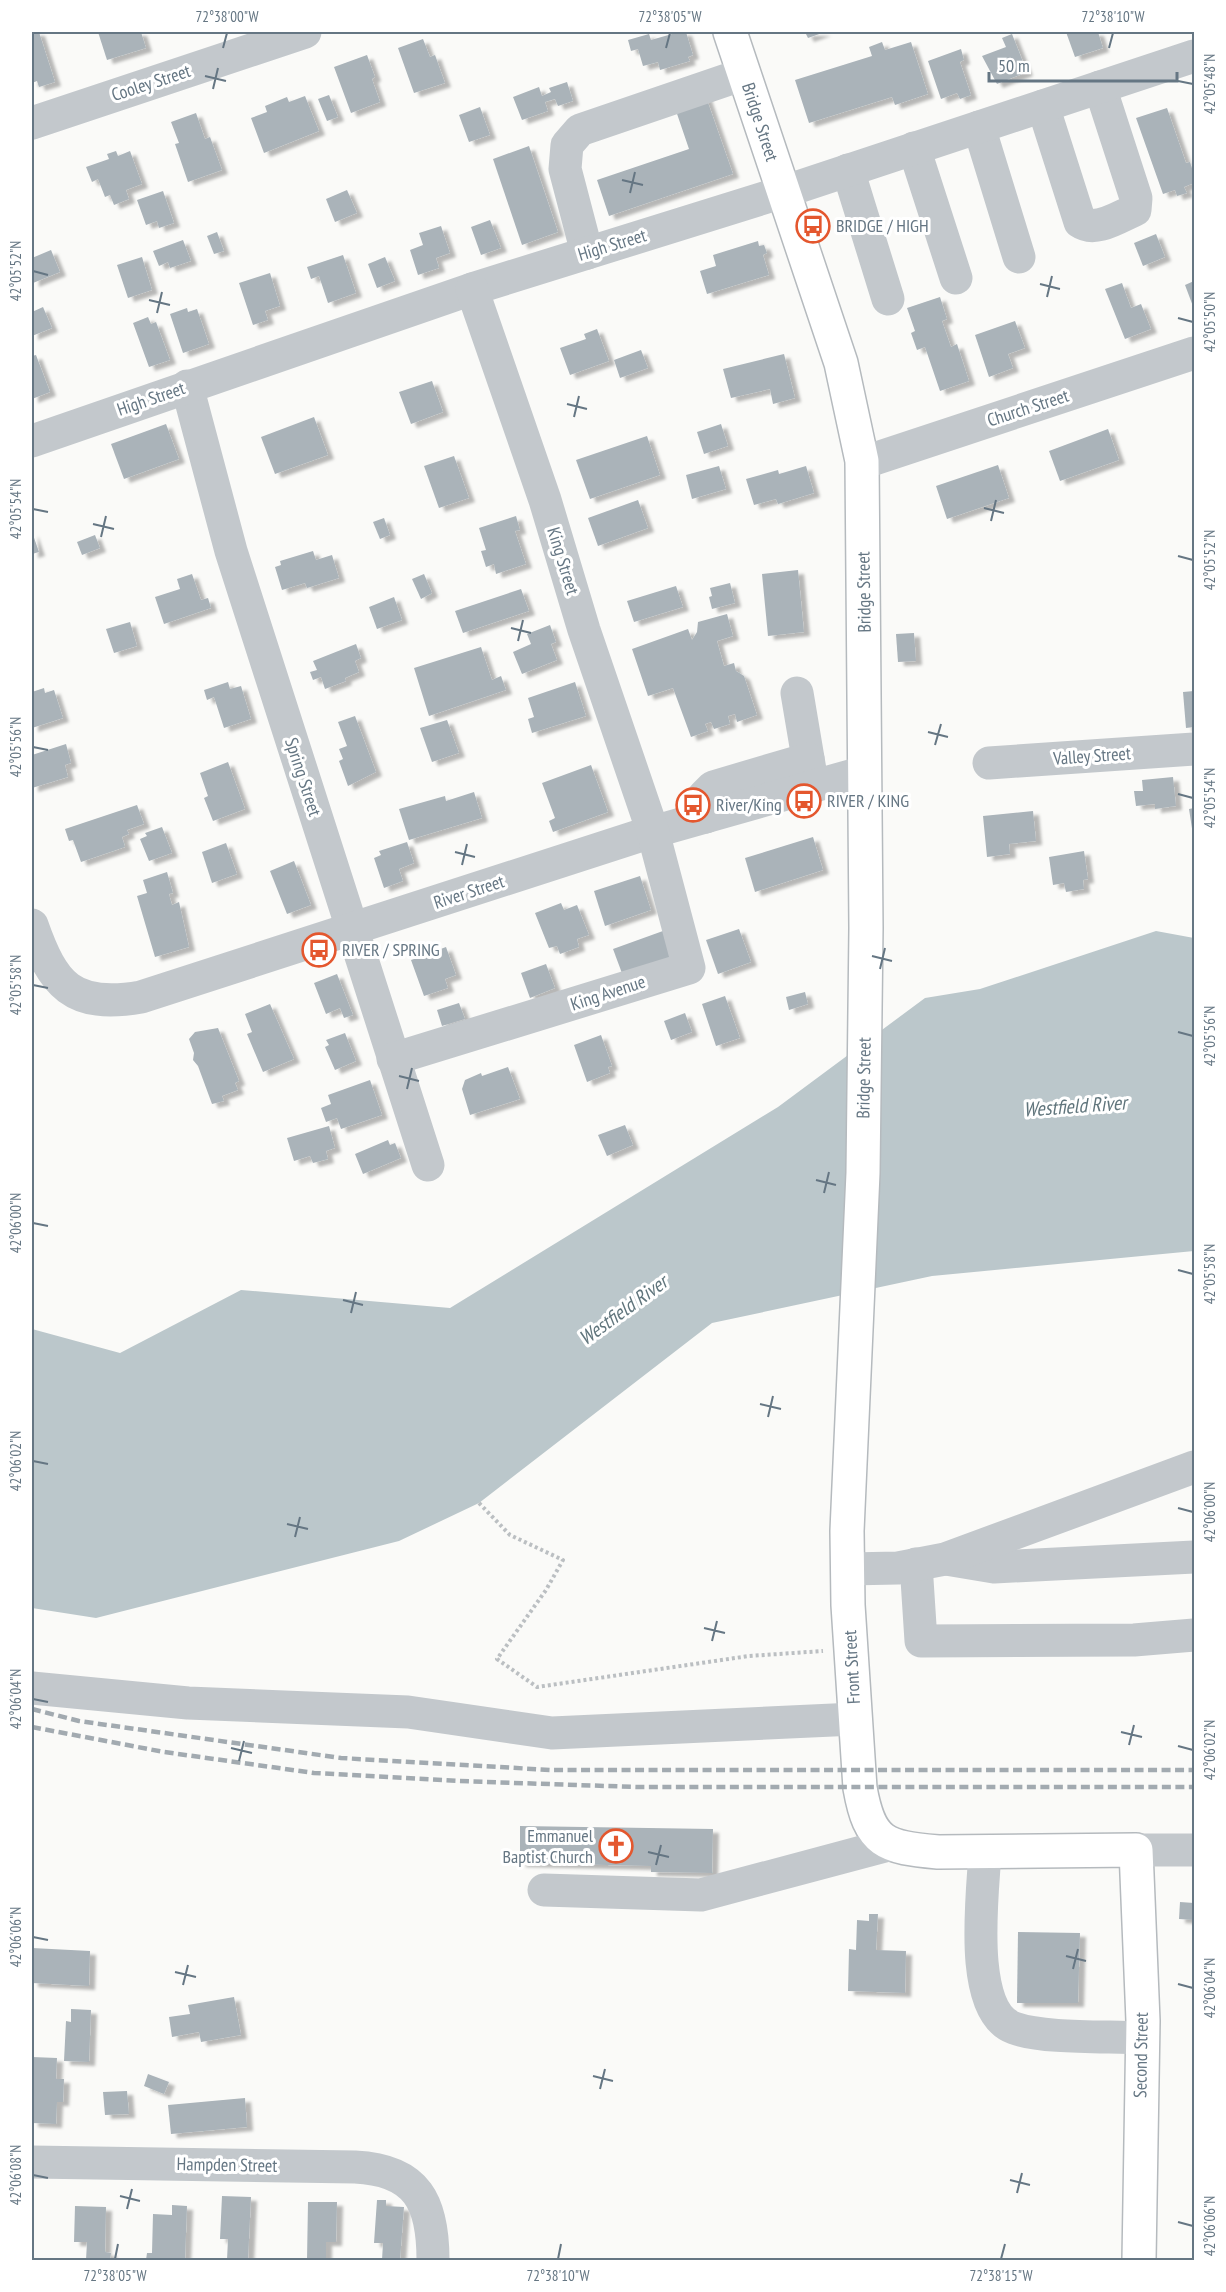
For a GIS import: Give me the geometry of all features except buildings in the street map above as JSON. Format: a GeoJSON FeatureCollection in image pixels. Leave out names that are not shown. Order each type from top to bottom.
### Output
{"type":"FeatureCollection","features":[{"type":"Feature","properties":{"kind":"main road","name":"Bridge Street"},"geometry":{"type":"LineString","coordinates":[[730,32],[841,363],[862,463],[866,928],[863,1173]]}},
{"type":"Feature","properties":{"kind":"main road","name":"Front Street"},"geometry":{"type":"LineString","coordinates":[[863,1173],[852,1409],[848,1569],[850,1649],[858,1770],[866,1816],[879,1838],[892,1844]]}},
{"type":"Feature","properties":{"kind":"main road"},"geometry":{"type":"LineString","coordinates":[[892,1844],[938,1852],[1136,1850]]}},
{"type":"Feature","properties":{"kind":"main road","name":"Second Street"},"geometry":{"type":"LineString","coordinates":[[1136,1850],[1141,1933],[1142,2038],[1139,2260]]}},
{"type":"Feature","properties":{"kind":"street","name":"Cooley Street"},"geometry":{"type":"LineString","coordinates":[[32,123],[305,32]]}},
{"type":"Feature","properties":{"kind":"street","name":"High Street"},"geometry":{"type":"LineString","coordinates":[[32,441],[472,289],[783,192],[1194,56]]}},
{"type":"Feature","properties":{"kind":"street"},"geometry":{"type":"LineString","coordinates":[[587,253],[565,169],[567,145],[580,130],[744,74]]}},
{"type":"Feature","properties":{"kind":"street"},"geometry":{"type":"LineString","coordinates":[[1043,106],[1080,222],[1085,226],[1098,225],[1135,210],[1136,198],[1100,87]]}},
{"type":"Feature","properties":{"kind":"street"},"geometry":{"type":"LineString","coordinates":[[979,127],[1019,257]]}},
{"type":"Feature","properties":{"kind":"street"},"geometry":{"type":"LineString","coordinates":[[914,148],[956,278]]}},
{"type":"Feature","properties":{"kind":"street"},"geometry":{"type":"LineString","coordinates":[[848,170],[888,299]]}},
{"type":"Feature","properties":{"kind":"street","name":"King Street"},"geometry":{"type":"LineString","coordinates":[[472,289],[545,500],[584,630],[652,832]]}},
{"type":"Feature","properties":{"kind":"street","name":"Church Street"},"geometry":{"type":"LineString","coordinates":[[862,463],[1194,353]]}},
{"type":"Feature","properties":{"kind":"street","name":"Spring Street"},"geometry":{"type":"LineString","coordinates":[[187,386],[231,551],[428,1165]]}},
{"type":"Feature","properties":{"kind":"street"},"geometry":{"type":"LineString","coordinates":[[797,693],[810,773]]}},
{"type":"Feature","properties":{"kind":"street","name":"Valley Street"},"geometry":{"type":"LineString","coordinates":[[989,763],[1194,749]]}},
{"type":"Feature","properties":{"kind":"street","name":"River Street"},"geometry":{"type":"LineString","coordinates":[[32,925],[51,973],[73,992],[110,999],[141,997],[652,832],[706,818],[810,773],[864,772]]}},
{"type":"Feature","properties":{"kind":"street","name":"King Avenue"},"geometry":{"type":"LineString","coordinates":[[393,1059],[689,968],[652,832]]}},
{"type":"Feature","properties":{"kind":"street"},"geometry":{"type":"LineString","coordinates":[[930,1562],[1194,1467]]}},
{"type":"Feature","properties":{"kind":"street"},"geometry":{"type":"LineString","coordinates":[[848,1569],[930,1562],[994,1567],[1194,1557]]}},
{"type":"Feature","properties":{"kind":"street"},"geometry":{"type":"LineString","coordinates":[[930,1562],[921,1641],[1134,1640],[1194,1635]]}},
{"type":"Feature","properties":{"kind":"street"},"geometry":{"type":"LineString","coordinates":[[32,1688],[188,1703],[408,1712],[552,1733],[855,1719]]}},
{"type":"Feature","properties":{"kind":"street"},"geometry":{"type":"LineString","coordinates":[[544,1890],[700,1895],[892,1844]]}},
{"type":"Feature","properties":{"kind":"street"},"geometry":{"type":"LineString","coordinates":[[1136,1850],[1194,1850]]}},
{"type":"Feature","properties":{"kind":"street"},"geometry":{"type":"LineString","coordinates":[[985,1852],[983,1977],[992,2009],[1013,2028],[1055,2034],[1142,2038]]}},
{"type":"Feature","properties":{"kind":"street","name":"Hampden Street"},"geometry":{"type":"LineString","coordinates":[[32,2162],[367,2168],[388,2173],[416,2190],[424,2203],[432,2224],[433,2260]]}},
{"type":"Feature","properties":{"kind":"path"},"geometry":{"type":"LineString","coordinates":[[479,1503],[510,1535],[563,1560],[546,1590],[497,1659],[537,1687],[749,1656],[850,1649]]}},
{"type":"Feature","properties":{"kind":"water","name":"Westfield River"},"geometry":{"type":"Polygon","coordinates":[[[1156,931],[1194,938],[1194,1251],[932,1276],[712,1323],[479,1503],[399,1541],[96,1618],[32,1608],[32,1329],[120,1353],[241,1290],[450,1308],[778,1107],[925,998],[980,989],[1156,931]]]}},
{"type":"Feature","properties":{"kind":"railway"},"geometry":{"type":"LineString","coordinates":[[32,1709],[79,1721],[341,1758],[551,1770],[1194,1770]]}},
{"type":"Feature","properties":{"kind":"railway"},"geometry":{"type":"LineString","coordinates":[[32,1727],[164,1752],[314,1773],[458,1781],[636,1787],[1194,1787]]}},
{"type":"Feature","properties":{"kind":"place","name":"BRIDGE / HIGH"},"geometry":{"type":"Point","coordinates":[813,226]}},
{"type":"Feature","properties":{"kind":"place","name":"RIVER / KING"},"geometry":{"type":"Point","coordinates":[804,801]}},
{"type":"Feature","properties":{"kind":"place","name":"River/King"},"geometry":{"type":"Point","coordinates":[693,805]}},
{"type":"Feature","properties":{"kind":"place","name":"RIVER / SPRING"},"geometry":{"type":"Point","coordinates":[319,950]}},
{"type":"Feature","properties":{"kind":"place","name":"Emmanuel Baptist Church"},"geometry":{"type":"Point","coordinates":[616,1846]}}]}
